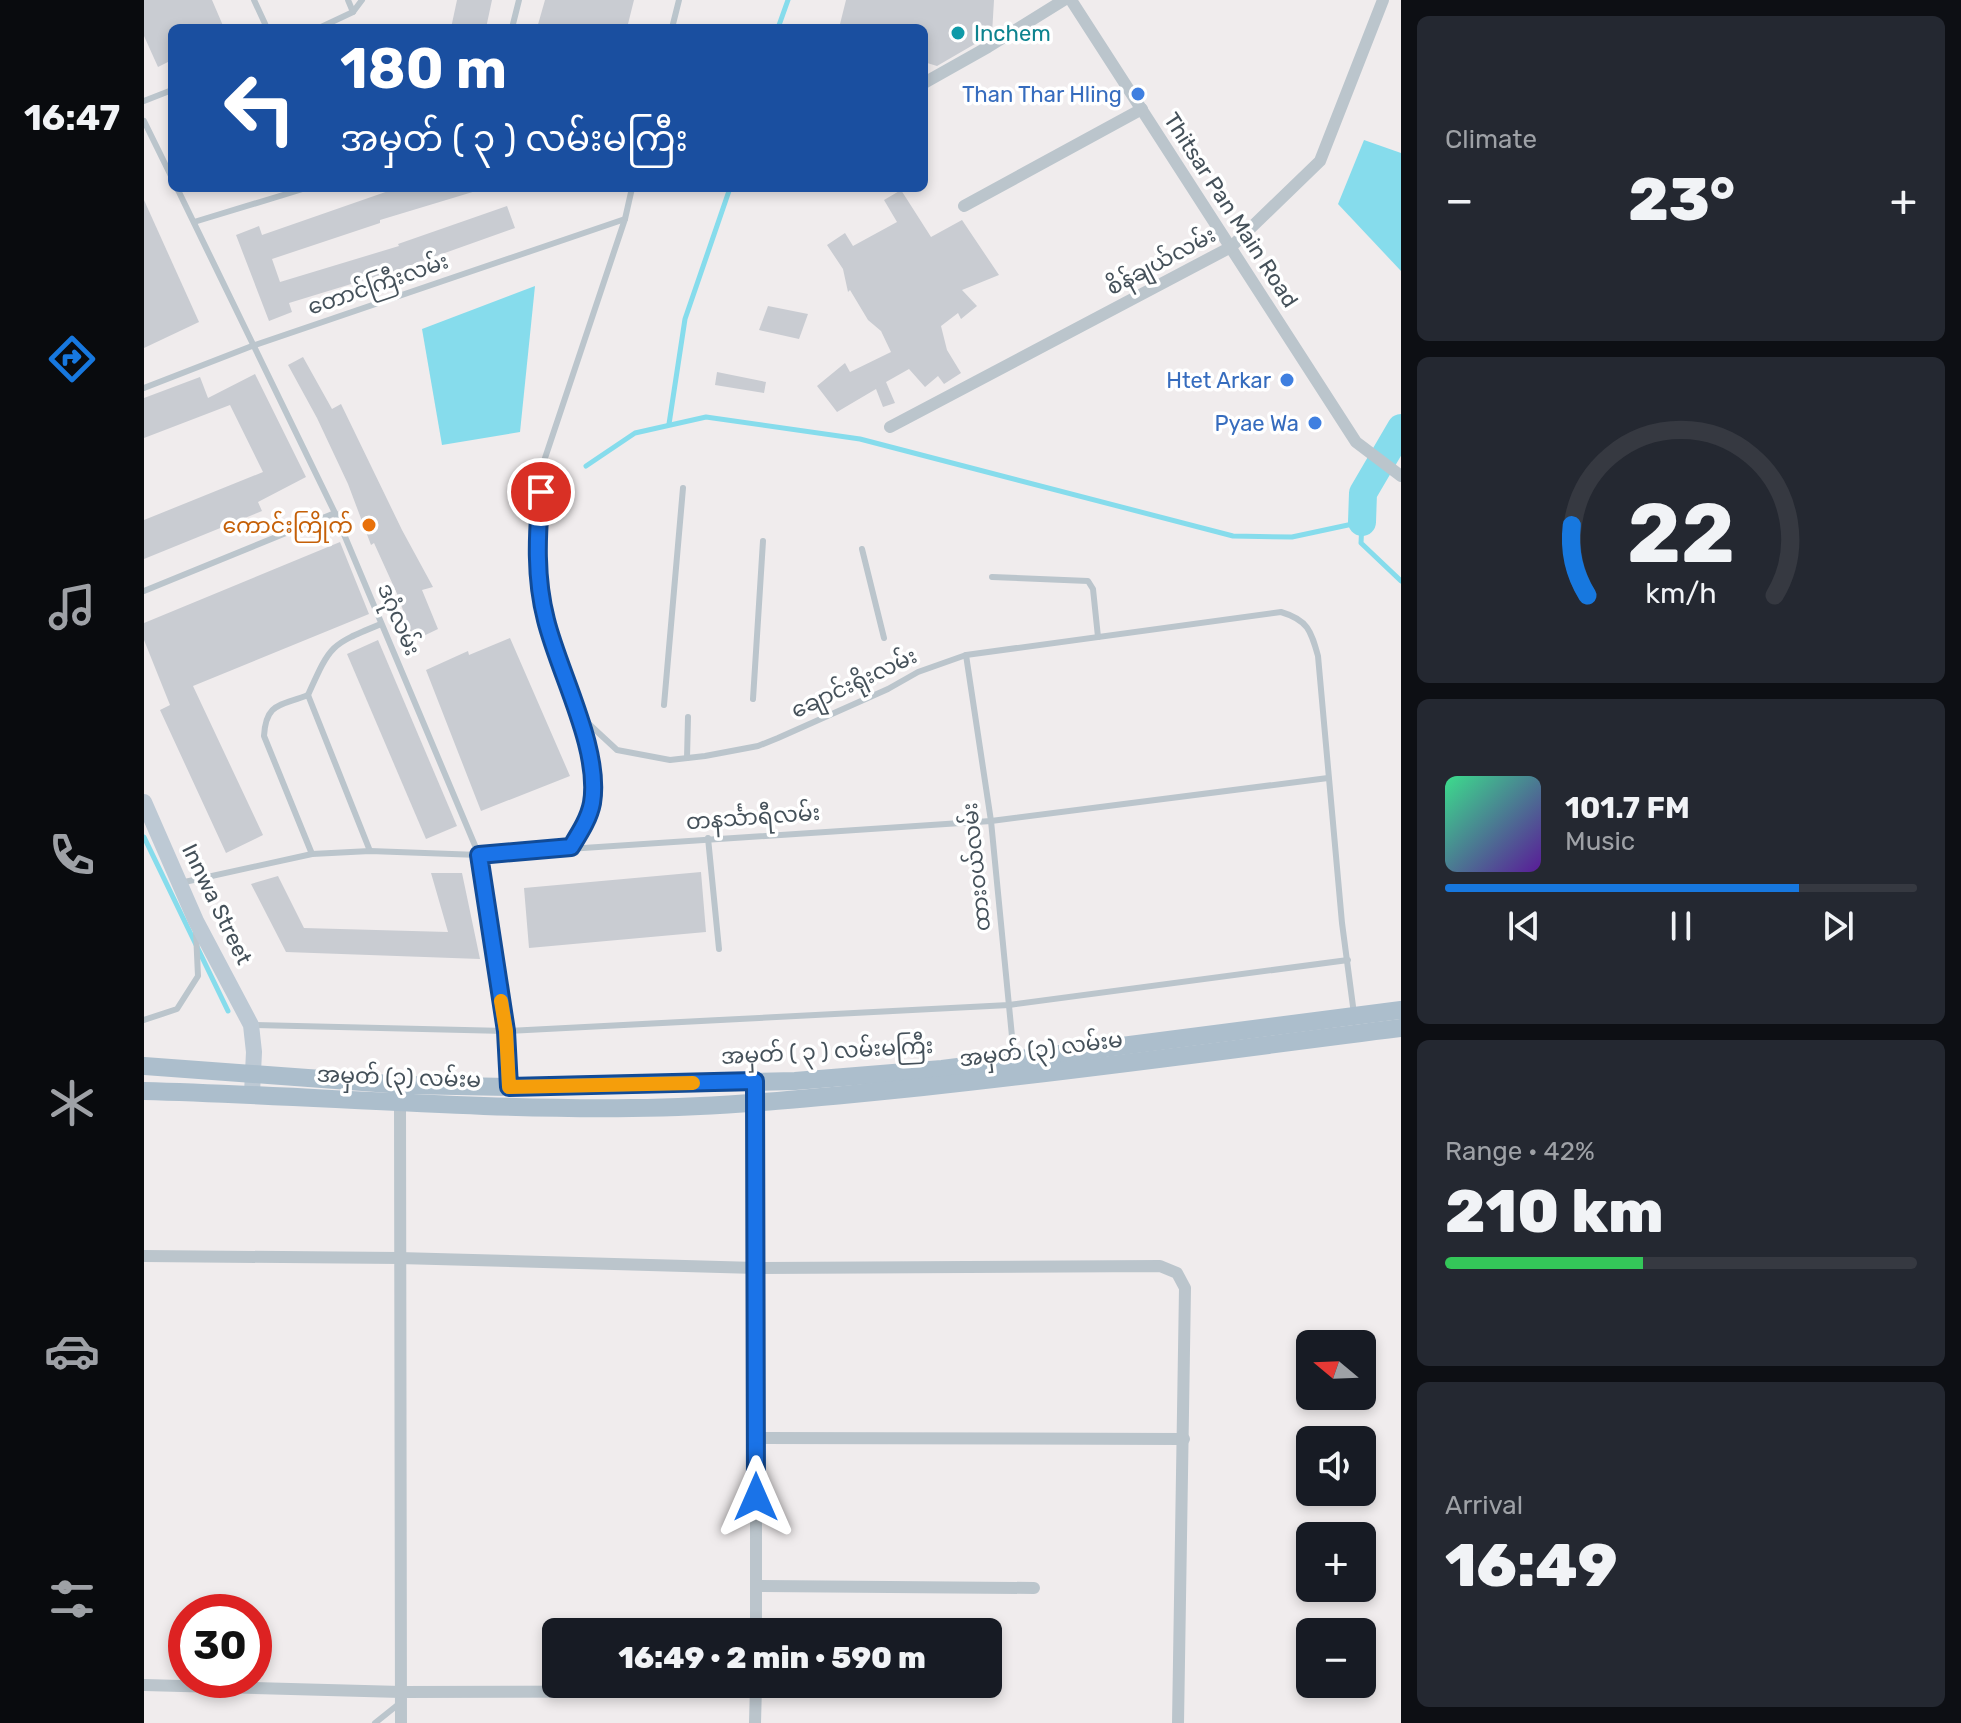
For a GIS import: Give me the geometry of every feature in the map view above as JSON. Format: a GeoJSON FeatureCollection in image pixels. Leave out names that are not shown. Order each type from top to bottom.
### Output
{"type":"FeatureCollection","features":[{"type":"Feature","properties":{"kind":"main road","name":"အမှတ် ( ၃ ) လမ်းမကြီး"},"geometry":{"type":"LineString","coordinates":[[144,1066],[254,1072],[401,1094],[509,1087],[795,1081],[942,1069],[1016,1068],[1355,1025],[1401,1010]]}},
{"type":"Feature","properties":{"kind":"main road"},"geometry":{"type":"LineString","coordinates":[[1355,1025],[1401,1028]]}},
{"type":"Feature","properties":{"kind":"main road","name":"အမှတ် (၃) လမ်းမ"},"geometry":{"type":"LineString","coordinates":[[144,1091],[401,1094],[632,1108],[843,1095],[1016,1068]]}},
{"type":"Feature","properties":{"kind":"street"},"geometry":{"type":"LineString","coordinates":[[928,81],[1064,0]]}},
{"type":"Feature","properties":{"kind":"street","name":"Thitsar Pan Main Road"},"geometry":{"type":"LineString","coordinates":[[1071,0],[1356,442],[1401,476]]}},
{"type":"Feature","properties":{"kind":"street","name":"စိန်ချယ်လမ်း"},"geometry":{"type":"LineString","coordinates":[[890,427],[1231,247],[1320,161],[1383,0]]}},
{"type":"Feature","properties":{"kind":"street"},"geometry":{"type":"LineString","coordinates":[[964,206],[1142,109]]}},
{"type":"Feature","properties":{"kind":"street","name":"Innwa Street"},"geometry":{"type":"LineString","coordinates":[[144,802],[196,921],[251,1025]]}},
{"type":"Feature","properties":{"kind":"street"},"geometry":{"type":"LineString","coordinates":[[251,1025],[252,1093]]}},
{"type":"Feature","properties":{"kind":"street"},"geometry":{"type":"LineString","coordinates":[[401,1094],[401,1723]]}},
{"type":"Feature","properties":{"kind":"street"},"geometry":{"type":"LineString","coordinates":[[756,1101],[756,1618]]}},
{"type":"Feature","properties":{"kind":"street"},"geometry":{"type":"LineString","coordinates":[[144,1256],[399,1258],[756,1268],[1160,1266],[1177,1273],[1185,1288],[1178,1723]]}},
{"type":"Feature","properties":{"kind":"street"},"geometry":{"type":"LineString","coordinates":[[756,1438],[1184,1439]]}},
{"type":"Feature","properties":{"kind":"street"},"geometry":{"type":"LineString","coordinates":[[756,1586],[1034,1588]]}},
{"type":"Feature","properties":{"kind":"street"},"geometry":{"type":"LineString","coordinates":[[144,1685],[401,1697],[542,1693]]}},
{"type":"Feature","properties":{"kind":"street"},"geometry":{"type":"LineString","coordinates":[[755,1723],[756,1698]]}},
{"type":"Feature","properties":{"kind":"lane"},"geometry":{"type":"LineString","coordinates":[[254,0],[265,24]]}},
{"type":"Feature","properties":{"kind":"lane"},"geometry":{"type":"LineString","coordinates":[[348,0],[353,12]]}},
{"type":"Feature","properties":{"kind":"lane"},"geometry":{"type":"LineString","coordinates":[[328,24],[353,12],[362,0]]}},
{"type":"Feature","properties":{"kind":"lane"},"geometry":{"type":"LineString","coordinates":[[513,24],[519,0]]}},
{"type":"Feature","properties":{"kind":"lane"},"geometry":{"type":"LineString","coordinates":[[673,24],[679,0]]}},
{"type":"Feature","properties":{"kind":"lane"},"geometry":{"type":"LineString","coordinates":[[144,101],[168,92]]}},
{"type":"Feature","properties":{"kind":"lane"},"geometry":{"type":"LineString","coordinates":[[144,121],[168,170]]}},
{"type":"Feature","properties":{"kind":"lane","name":"ဒဂုံလမ်း"},"geometry":{"type":"LineString","coordinates":[[179,192],[335,513],[479,855],[506,1031],[509,1087]]}},
{"type":"Feature","properties":{"kind":"lane"},"geometry":{"type":"LineString","coordinates":[[194,222],[293,192]]}},
{"type":"Feature","properties":{"kind":"lane","name":"ချောင်းရိုးလမ်း"},"geometry":{"type":"LineString","coordinates":[[631,192],[625,219],[543,464],[536,548],[545,618],[576,712],[617,750],[670,760],[687,758],[768,742],[888,689],[918,672],[966,655],[1281,612],[1295,616],[1311,630],[1318,656],[1355,1025]]}},
{"type":"Feature","properties":{"kind":"lane","name":"တောင်ကြီးလမ်း"},"geometry":{"type":"LineString","coordinates":[[144,388],[252,346],[625,219]]}},
{"type":"Feature","properties":{"kind":"lane"},"geometry":{"type":"LineString","coordinates":[[664,705],[683,488]]}},
{"type":"Feature","properties":{"kind":"lane"},"geometry":{"type":"LineString","coordinates":[[144,591],[335,513]]}},
{"type":"Feature","properties":{"kind":"lane"},"geometry":{"type":"LineString","coordinates":[[753,699],[763,541]]}},
{"type":"Feature","properties":{"kind":"lane"},"geometry":{"type":"LineString","coordinates":[[862,549],[884,638]]}},
{"type":"Feature","properties":{"kind":"lane"},"geometry":{"type":"LineString","coordinates":[[992,577],[1088,581],[1093,589],[1098,637]]}},
{"type":"Feature","properties":{"kind":"lane"},"geometry":{"type":"LineString","coordinates":[[312,854],[264,736],[265,718],[271,710],[308,695],[327,654],[342,640],[381,624]]}},
{"type":"Feature","properties":{"kind":"lane","name":"ထားဝယ်လမ်း"},"geometry":{"type":"LineString","coordinates":[[966,655],[991,821],[1016,1068]]}},
{"type":"Feature","properties":{"kind":"lane"},"geometry":{"type":"LineString","coordinates":[[308,695],[370,851]]}},
{"type":"Feature","properties":{"kind":"lane"},"geometry":{"type":"LineString","coordinates":[[571,847],[592,804],[593,770],[576,712]]}},
{"type":"Feature","properties":{"kind":"lane"},"geometry":{"type":"LineString","coordinates":[[687,758],[688,717]]}},
{"type":"Feature","properties":{"kind":"lane","name":"တနင်္သာရီလမ်း"},"geometry":{"type":"LineString","coordinates":[[180,883],[312,854],[370,851],[479,855],[991,821],[1328,778]]}},
{"type":"Feature","properties":{"kind":"lane"},"geometry":{"type":"LineString","coordinates":[[708,838],[719,949]]}},
{"type":"Feature","properties":{"kind":"lane"},"geometry":{"type":"LineString","coordinates":[[144,1020],[177,1009],[198,976],[196,921]]}},
{"type":"Feature","properties":{"kind":"lane"},"geometry":{"type":"LineString","coordinates":[[251,1025],[506,1031],[1009,1005],[1348,960]]}},
{"type":"Feature","properties":{"kind":"lane"},"geometry":{"type":"LineString","coordinates":[[755,1081],[756,1101]]}},
{"type":"Feature","properties":{"kind":"lane"},"geometry":{"type":"LineString","coordinates":[[375,1723],[401,1697]]}},
{"type":"Feature","properties":{"kind":"water"},"geometry":{"type":"Polygon","coordinates":[[[1364,140],[1401,153],[1401,271],[1338,204],[1364,140]]]}},
{"type":"Feature","properties":{"kind":"water"},"geometry":{"type":"Polygon","coordinates":[[[535,286],[520,432],[442,445],[422,329],[535,286]]]}},
{"type":"Feature","properties":{"kind":"building"},"geometry":{"type":"Polygon","coordinates":[[[144,0],[212,0],[222,24],[168,24],[168,62],[158,67],[144,36],[144,0]]]}},
{"type":"Feature","properties":{"kind":"building"},"geometry":{"type":"Polygon","coordinates":[[[457,0],[492,0],[487,24],[452,24],[457,0]]]}},
{"type":"Feature","properties":{"kind":"building"},"geometry":{"type":"Polygon","coordinates":[[[545,0],[634,0],[628,24],[538,24],[545,0]]]}},
{"type":"Feature","properties":{"kind":"building","name":"Inchem"},"geometry":{"type":"Polygon","coordinates":[[[846,0],[994,0],[992,34],[937,66],[928,63],[928,24],[840,24],[846,0]]]}},
{"type":"Feature","properties":{"kind":"building"},"geometry":{"type":"Polygon","coordinates":[[[386,192],[473,192],[380,220],[380,223],[272,259],[280,282],[399,246],[507,206],[515,228],[397,270],[289,303],[292,312],[269,321],[236,235],[259,226],[262,235],[386,192]]]}},
{"type":"Feature","properties":{"kind":"building"},"geometry":{"type":"Polygon","coordinates":[[[902,192],[931,237],[962,220],[999,275],[962,290],[977,306],[961,319],[958,313],[941,326],[947,350],[961,373],[944,384],[938,376],[925,387],[909,369],[886,382],[895,403],[883,407],[876,389],[837,412],[817,386],[845,363],[850,372],[891,352],[881,331],[868,320],[850,290],[848,292],[843,269],[827,245],[845,233],[853,246],[897,222],[884,200],[902,192]]]}},
{"type":"Feature","properties":{"kind":"building"},"geometry":{"type":"Polygon","coordinates":[[[144,200],[199,322],[144,348],[144,200]]]}},
{"type":"Feature","properties":{"kind":"building"},"geometry":{"type":"Polygon","coordinates":[[[768,306],[808,314],[799,339],[759,330],[768,306]]]}},
{"type":"Feature","properties":{"kind":"building"},"geometry":{"type":"Polygon","coordinates":[[[303,357],[332,409],[341,404],[433,587],[422,590],[438,629],[413,641],[399,598],[374,543],[371,545],[348,484],[288,365],[303,357]]]}},
{"type":"Feature","properties":{"kind":"building"},"geometry":{"type":"Polygon","coordinates":[[[717,372],[766,382],[764,393],[715,385],[717,372]]]}},
{"type":"Feature","properties":{"kind":"building"},"geometry":{"type":"Polygon","coordinates":[[[255,374],[306,477],[258,502],[262,511],[144,559],[144,520],[263,472],[230,405],[144,438],[144,398],[200,377],[208,398],[255,374]]]}},
{"type":"Feature","properties":{"kind":"building"},"geometry":{"type":"Polygon","coordinates":[[[340,542],[369,614],[193,686],[263,835],[226,853],[160,710],[170,705],[144,640],[144,623],[340,542]]]}},
{"type":"Feature","properties":{"kind":"building"},"geometry":{"type":"Polygon","coordinates":[[[510,638],[570,776],[481,811],[426,670],[468,651],[469,655],[510,638]]]}},
{"type":"Feature","properties":{"kind":"building"},"geometry":{"type":"Polygon","coordinates":[[[378,640],[457,826],[426,839],[347,654],[378,640]]]}},
{"type":"Feature","properties":{"kind":"building"},"geometry":{"type":"Polygon","coordinates":[[[701,872],[706,932],[529,948],[524,888],[701,872]]]}},
{"type":"Feature","properties":{"kind":"building"},"geometry":{"type":"Polygon","coordinates":[[[431,873],[462,873],[480,959],[286,952],[251,884],[278,876],[304,928],[448,932],[431,873]]]}},
{"type":"Feature","properties":{"kind":"waterway"},"geometry":{"type":"LineString","coordinates":[[779,24],[788,0]]}},
{"type":"Feature","properties":{"kind":"waterway"},"geometry":{"type":"LineString","coordinates":[[669,424],[685,319],[729,192]]}},
{"type":"Feature","properties":{"kind":"waterway"},"geometry":{"type":"LineString","coordinates":[[586,466],[635,433],[706,417],[860,439],[1233,536],[1292,537],[1362,522],[1361,543],[1401,581]]}},
{"type":"Feature","properties":{"kind":"waterway"},"geometry":{"type":"LineString","coordinates":[[1362,522],[1363,493],[1401,428]]}},
{"type":"Feature","properties":{"kind":"waterway"},"geometry":{"type":"LineString","coordinates":[[144,837],[228,1011]]}},
{"type":"Feature","properties":{"kind":"slow traffic"},"geometry":{"type":"LineString","coordinates":[[501,1001],[509,1087],[693,1083]]}},
{"type":"Feature","properties":{"kind":"place","name":"Inchem"},"geometry":{"type":"Point","coordinates":[958,33]}},
{"type":"Feature","properties":{"kind":"place","name":"Than Thar Hling"},"geometry":{"type":"Point","coordinates":[1138,94]}},
{"type":"Feature","properties":{"kind":"place","name":"Htet Arkar"},"geometry":{"type":"Point","coordinates":[1287,380]}},
{"type":"Feature","properties":{"kind":"place","name":"Pyae Wa"},"geometry":{"type":"Point","coordinates":[1315,423]}},
{"type":"Feature","properties":{"kind":"place","name":"ကောင်းကြိုက်"},"geometry":{"type":"Point","coordinates":[369,525]}},
{"type":"Feature","properties":{"kind":"route"},"geometry":{"type":"LineString","coordinates":[[541,492],[536,548],[545,618],[587,746],[593,770],[592,804],[571,847],[479,855],[506,1031],[509,1087],[755,1081],[756,1497]]}}]}
